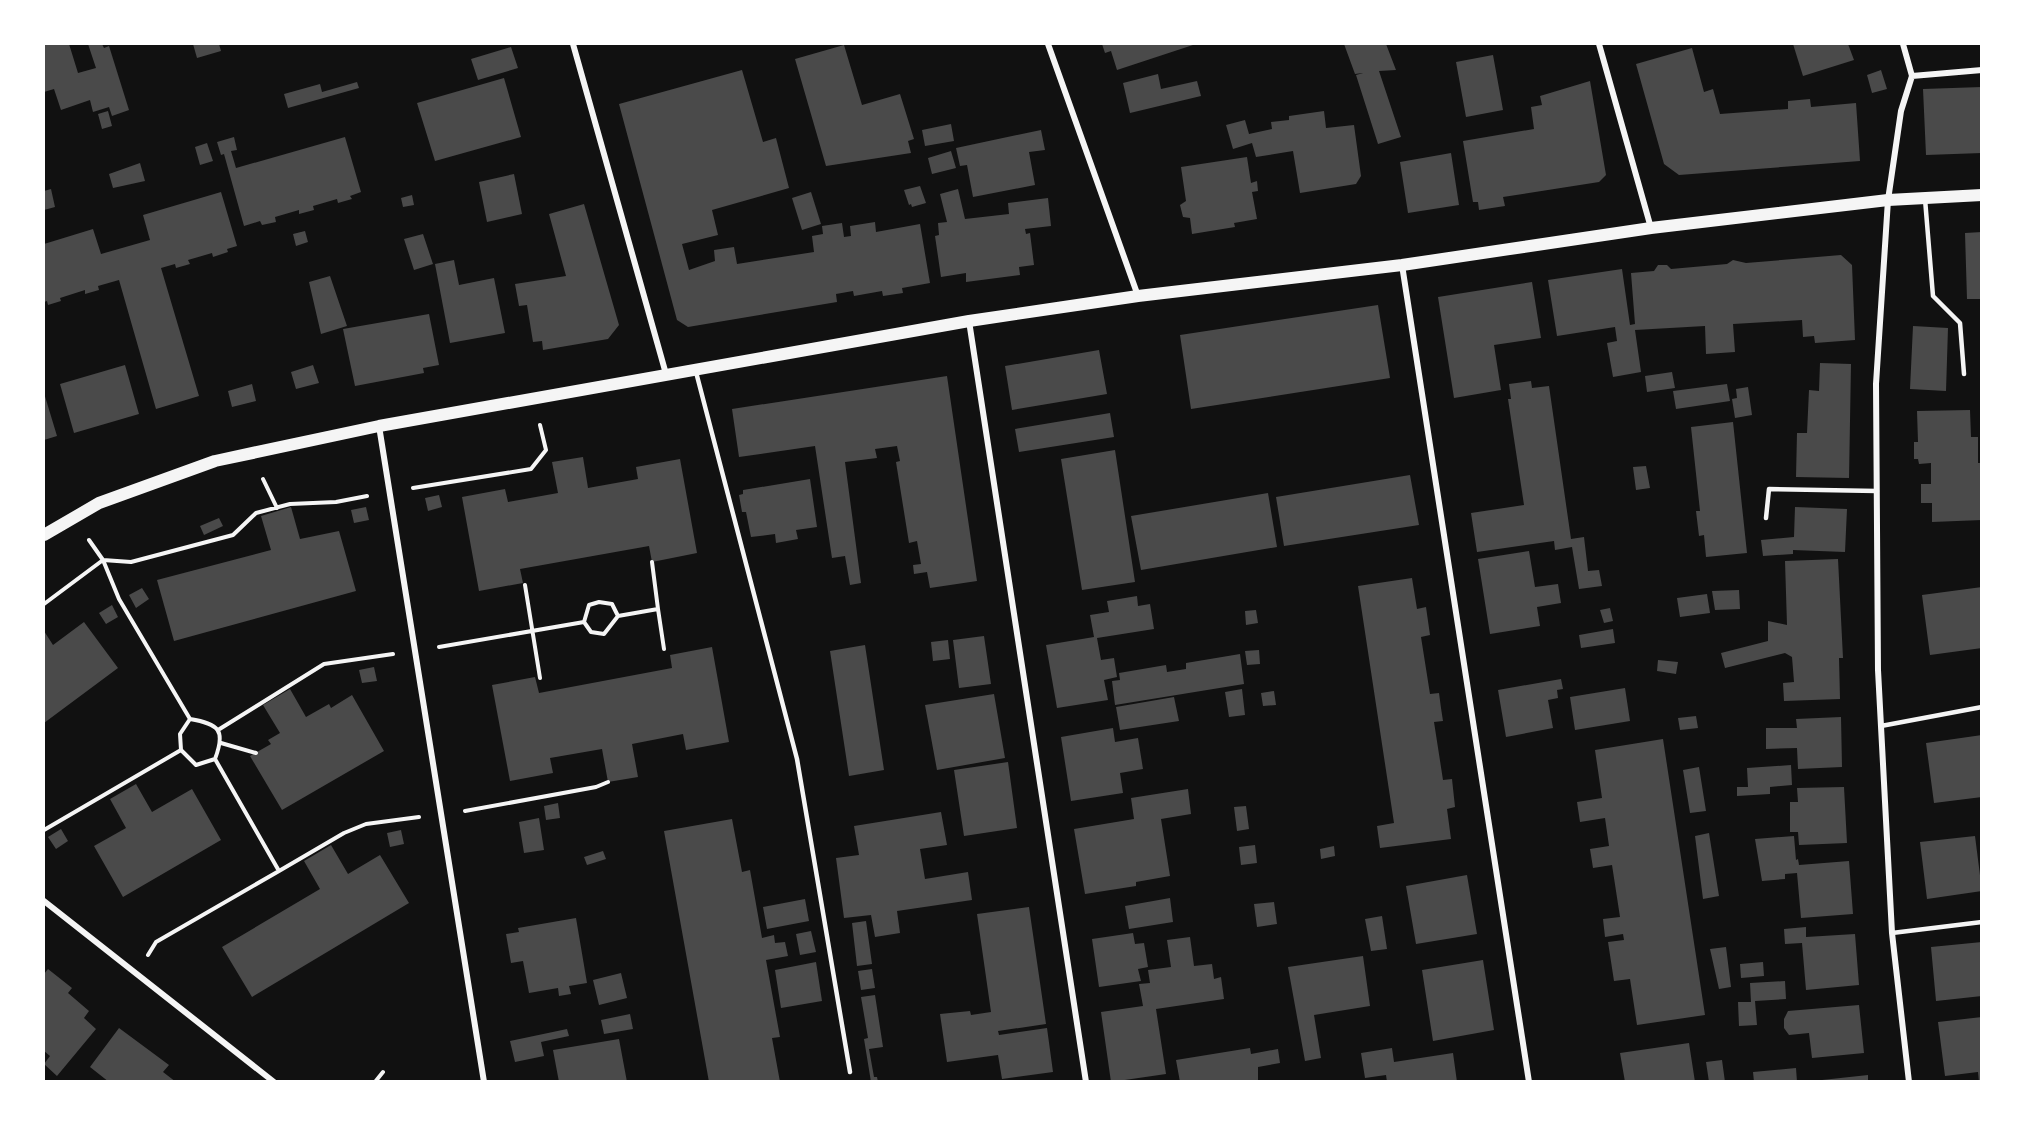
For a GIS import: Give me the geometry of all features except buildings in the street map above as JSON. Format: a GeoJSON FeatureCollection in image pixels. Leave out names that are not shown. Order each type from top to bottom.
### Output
{"type":"FeatureCollection","features":[{"type":"Feature","properties":{"kind":"main road"},"geometry":{"type":"LineString","coordinates":[[44,536],[99,503],[215,461],[379,426],[666,374],[969,321],[1138,296],[1402,265],[1651,228],[1888,200],[1982,195]]}},
{"type":"Feature","properties":{"kind":"street"},"geometry":{"type":"LineString","coordinates":[[573,44],[666,374]]}},
{"type":"Feature","properties":{"kind":"street"},"geometry":{"type":"LineString","coordinates":[[1048,44],[1138,296]]}},
{"type":"Feature","properties":{"kind":"street"},"geometry":{"type":"LineString","coordinates":[[1599,44],[1651,228]]}},
{"type":"Feature","properties":{"kind":"street"},"geometry":{"type":"LineString","coordinates":[[1904,44],[1912,76],[1901,111],[1888,200],[1876,384],[1878,670],[1892,933],[1909,1082]]}},
{"type":"Feature","properties":{"kind":"street"},"geometry":{"type":"LineString","coordinates":[[1912,76],[1982,70]]}},
{"type":"Feature","properties":{"kind":"street"},"geometry":{"type":"LineString","coordinates":[[1402,265],[1528,1082]]}},
{"type":"Feature","properties":{"kind":"street"},"geometry":{"type":"LineString","coordinates":[[969,321],[1086,1082]]}},
{"type":"Feature","properties":{"kind":"street"},"geometry":{"type":"LineString","coordinates":[[379,426],[484,1082]]}},
{"type":"Feature","properties":{"kind":"street"},"geometry":{"type":"LineString","coordinates":[[44,901],[274,1082]]}},
{"type":"Feature","properties":{"kind":"lane"},"geometry":{"type":"LineString","coordinates":[[1925,198],[1933,296],[1960,323],[1964,374]]}},
{"type":"Feature","properties":{"kind":"lane"},"geometry":{"type":"LineString","coordinates":[[696,369],[797,759],[850,1072]]}},
{"type":"Feature","properties":{"kind":"lane"},"geometry":{"type":"LineString","coordinates":[[1766,518],[1768,489],[1877,491]]}},
{"type":"Feature","properties":{"kind":"lane"},"geometry":{"type":"LineString","coordinates":[[1881,726],[1982,707]]}},
{"type":"Feature","properties":{"kind":"lane"},"geometry":{"type":"LineString","coordinates":[[1892,933],[1982,922]]}},
{"type":"Feature","properties":{"kind":"path"},"geometry":{"type":"LineString","coordinates":[[44,604],[103,560],[131,562],[233,535],[256,513],[290,504],[336,502],[531,469],[546,450],[533,398]]}},
{"type":"Feature","properties":{"kind":"path"},"geometry":{"type":"LineString","coordinates":[[73,518],[103,560],[119,599],[190,719],[209,723],[218,730],[221,743],[215,759]]}},
{"type":"Feature","properties":{"kind":"path"},"geometry":{"type":"LineString","coordinates":[[652,562],[664,649]]}},
{"type":"Feature","properties":{"kind":"path"},"geometry":{"type":"LineString","coordinates":[[525,585],[540,678]]}},
{"type":"Feature","properties":{"kind":"path"},"geometry":{"type":"LineString","coordinates":[[584,622],[589,605],[599,602],[612,604],[618,616]]}},
{"type":"Feature","properties":{"kind":"path"},"geometry":{"type":"LineString","coordinates":[[618,616],[658,609]]}},
{"type":"Feature","properties":{"kind":"path"},"geometry":{"type":"LineString","coordinates":[[584,622],[591,632],[604,634],[612,628],[618,616]]}},
{"type":"Feature","properties":{"kind":"path"},"geometry":{"type":"LineString","coordinates":[[218,730],[324,664],[584,622]]}},
{"type":"Feature","properties":{"kind":"path"},"geometry":{"type":"LineString","coordinates":[[190,719],[180,734],[181,750],[196,765],[215,759]]}},
{"type":"Feature","properties":{"kind":"path"},"geometry":{"type":"LineString","coordinates":[[221,743],[256,753]]}},
{"type":"Feature","properties":{"kind":"path"},"geometry":{"type":"LineString","coordinates":[[44,830],[181,750]]}},
{"type":"Feature","properties":{"kind":"path"},"geometry":{"type":"LineString","coordinates":[[136,973],[156,942],[279,871],[215,759]]}},
{"type":"Feature","properties":{"kind":"path"},"geometry":{"type":"LineString","coordinates":[[375,1082],[382,1072]]}}]}
